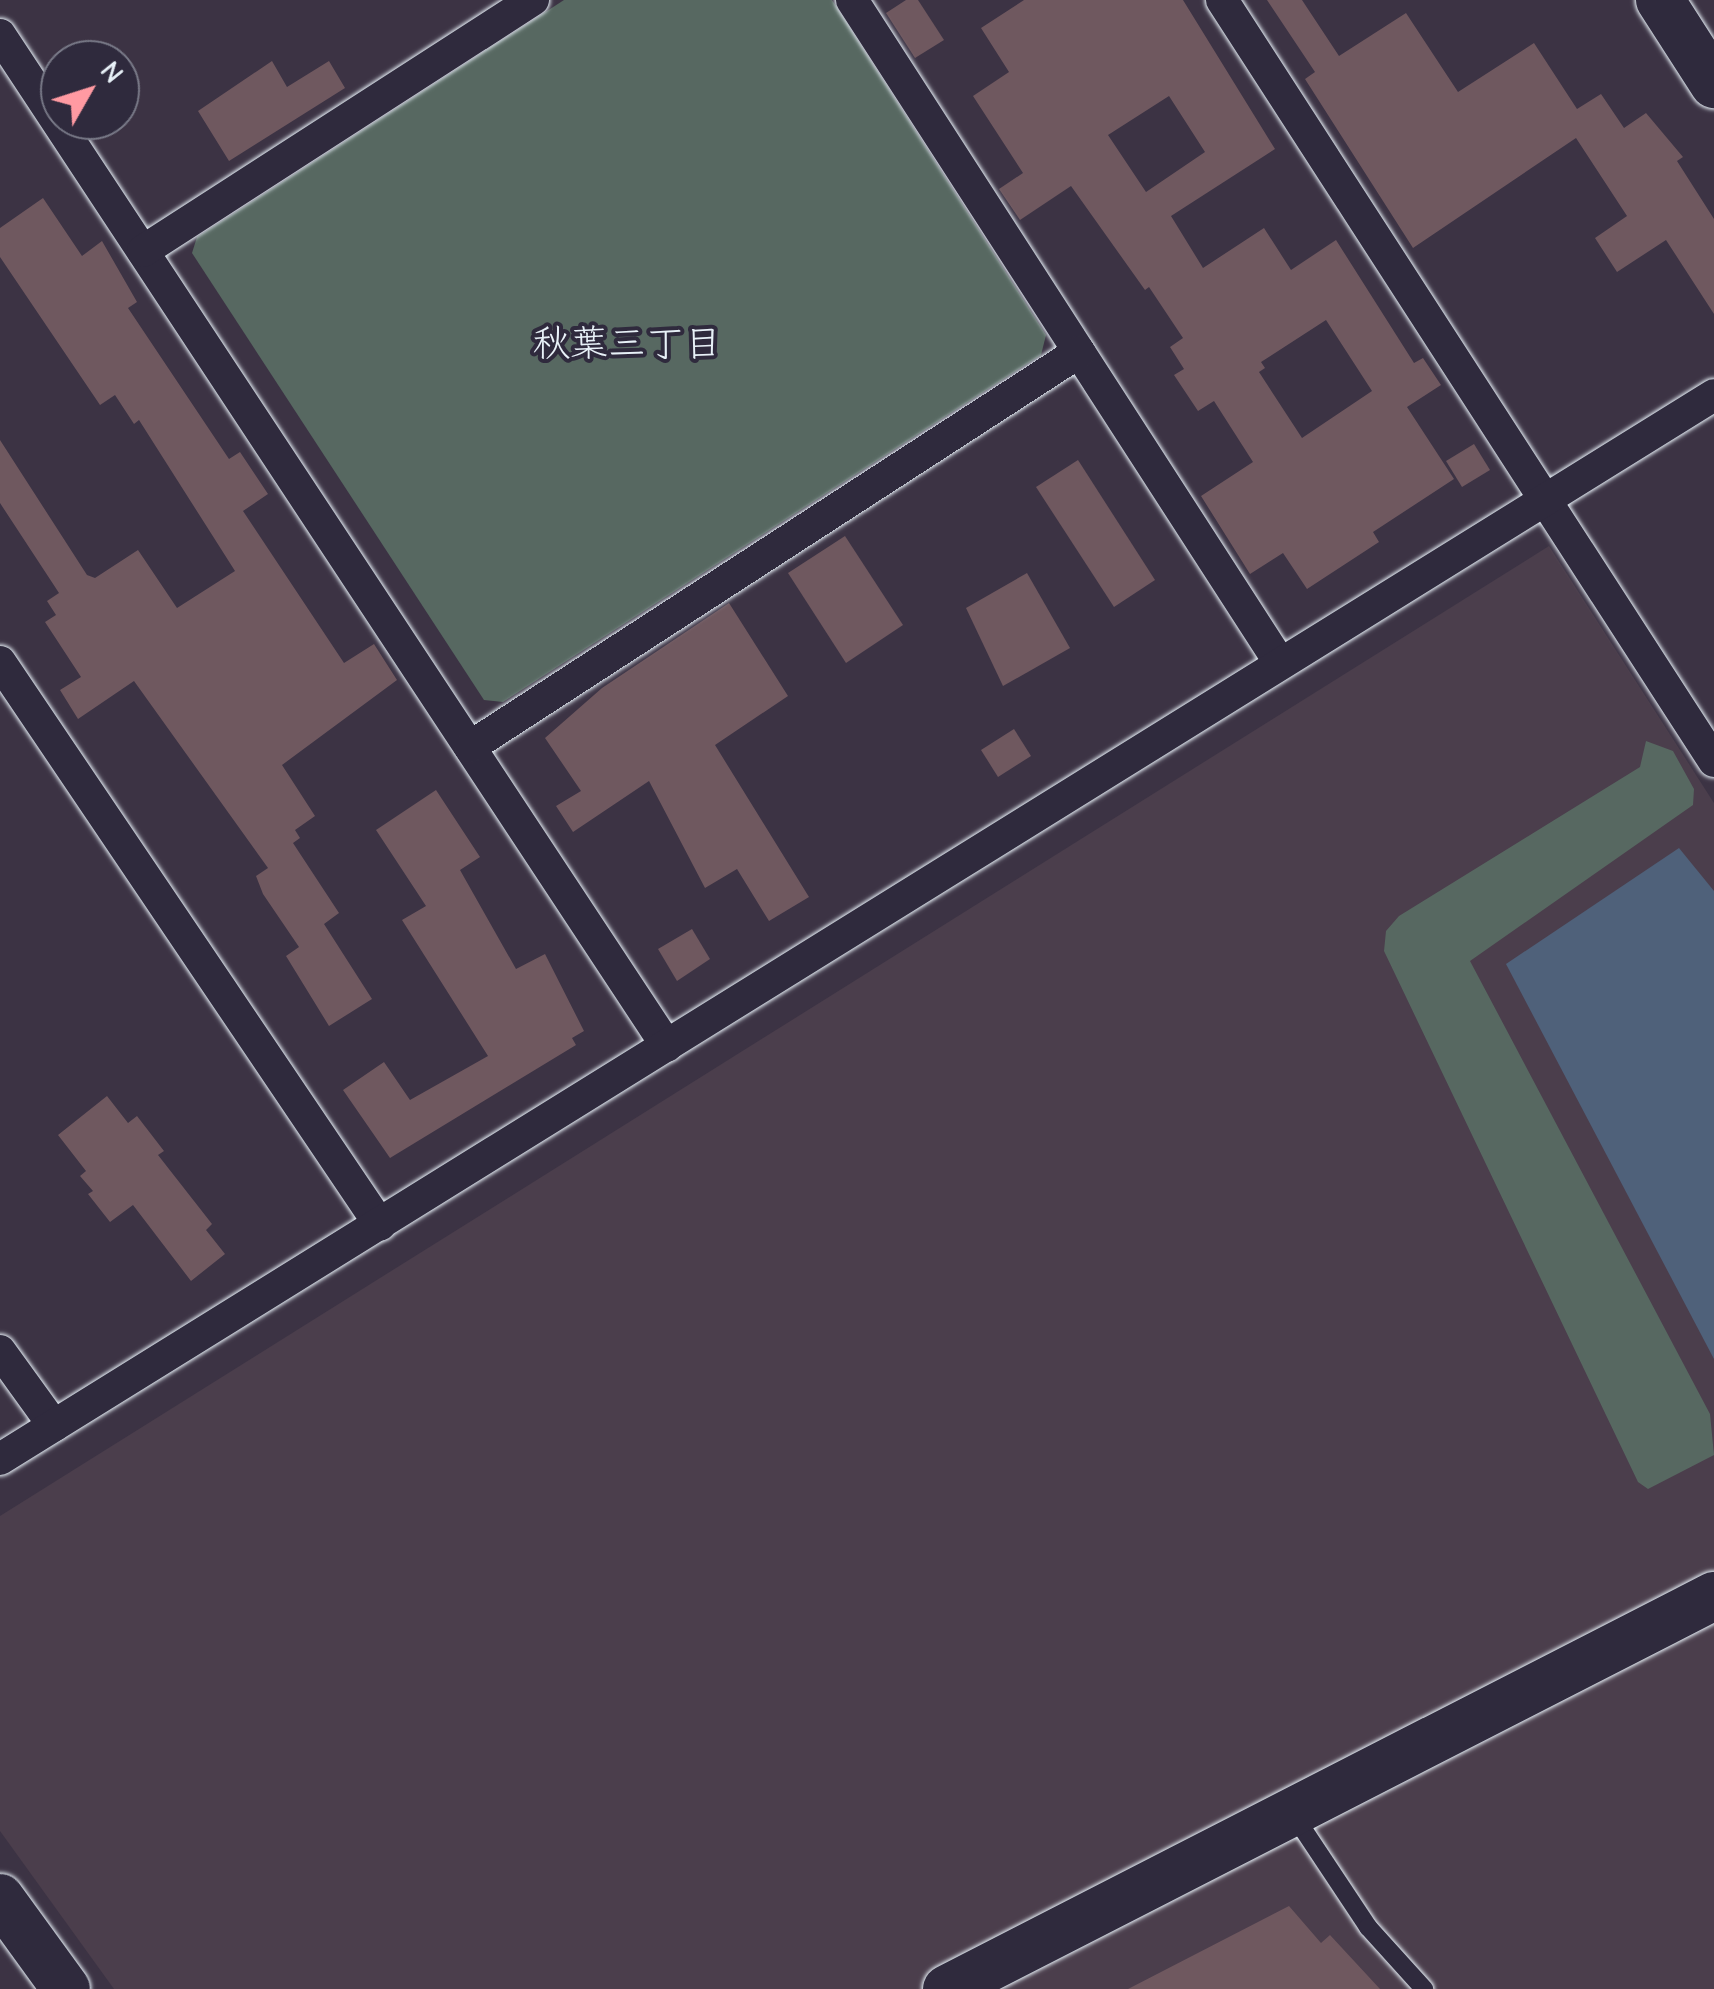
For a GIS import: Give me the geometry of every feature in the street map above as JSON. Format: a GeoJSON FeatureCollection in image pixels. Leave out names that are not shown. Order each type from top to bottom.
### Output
{"type":"FeatureCollection","features":[{"type":"Feature","properties":{"kind":"street"},"geometry":{"type":"LineString","coordinates":[[143,252],[532,0]]}},
{"type":"Feature","properties":{"kind":"street"},"geometry":{"type":"LineString","coordinates":[[852,0],[1280,662]]}},
{"type":"Feature","properties":{"kind":"street"},"geometry":{"type":"LineString","coordinates":[[1222,0],[1714,761]]}},
{"type":"Feature","properties":{"kind":"street"},"geometry":{"type":"LineString","coordinates":[[1660,0],[1714,84]]}},
{"type":"Feature","properties":{"kind":"street"},"geometry":{"type":"LineString","coordinates":[[0,35],[667,1046]]}},
{"type":"Feature","properties":{"kind":"street"},"geometry":{"type":"LineString","coordinates":[[470,747],[1080,352]]}},
{"type":"Feature","properties":{"kind":"street"},"geometry":{"type":"LineString","coordinates":[[0,1459],[1714,396]]}},
{"type":"Feature","properties":{"kind":"street"},"geometry":{"type":"LineString","coordinates":[[0,662],[380,1225]]}},
{"type":"Feature","properties":{"kind":"street"},"geometry":{"type":"LineString","coordinates":[[0,1351],[54,1426]]}},
{"type":"Feature","properties":{"kind":"street"},"geometry":{"type":"LineString","coordinates":[[948,1989],[1714,1596]]}},
{"type":"Feature","properties":{"kind":"street"},"geometry":{"type":"LineString","coordinates":[[0,1898],[66,1989]]}},
{"type":"Feature","properties":{"kind":"lane"},"geometry":{"type":"LineString","coordinates":[[1292,1812],[1368,1927],[1424,1989]]}},
{"type":"Feature","properties":{"kind":"shaded area"},"geometry":{"type":"Polygon","coordinates":[[[1549,546],[1714,803],[1714,1989],[114,1989],[0,1831],[0,1516],[1549,546]]]}},
{"type":"Feature","properties":{"kind":"green space"},"geometry":{"type":"Polygon","coordinates":[[[564,0],[832,0],[1046,335],[1041,355],[503,702],[484,700],[192,253],[197,237],[564,0]]]}},
{"type":"Feature","properties":{"kind":"green space"},"geometry":{"type":"Polygon","coordinates":[[[1646,741],[1673,751],[1694,789],[1693,805],[1470,961],[1710,1414],[1714,1455],[1648,1489],[1638,1482],[1384,951],[1386,931],[1399,916],[1640,767],[1646,741]]]}},
{"type":"Feature","properties":{"kind":"water"},"geometry":{"type":"Polygon","coordinates":[[[1679,848],[1714,891],[1714,1359],[1506,964],[1679,848]]]}},
{"type":"Feature","properties":{"kind":"building"},"geometry":{"type":"Polygon","coordinates":[[[906,0],[918,0],[944,40],[915,58],[886,13],[906,0]]]}},
{"type":"Feature","properties":{"kind":"building"},"geometry":{"type":"Polygon","coordinates":[[[1024,0],[1183,0],[1275,149],[1171,216],[1203,268],[1264,228],[1291,270],[1336,240],[1414,363],[1423,358],[1441,385],[1407,407],[1454,479],[1373,532],[1379,542],[1307,589],[1283,553],[1250,574],[1201,496],[1253,462],[1214,401],[1198,411],[1174,375],[1184,369],[1170,347],[1183,338],[1071,186],[1020,220],[999,189],[1023,173],[973,96],[1009,72],[981,28],[1024,0]],[[1169,96],[1108,135],[1146,192],[1205,152],[1169,96]],[[1326,320],[1261,362],[1265,368],[1259,372],[1302,438],[1372,391],[1326,320]]]}},
{"type":"Feature","properties":{"kind":"building"},"geometry":{"type":"Polygon","coordinates":[[[1267,0],[1302,0],[1339,56],[1406,13],[1458,92],[1534,43],[1577,109],[1601,94],[1624,128],[1646,113],[1683,157],[1677,161],[1714,219],[1714,314],[1666,240],[1617,272],[1595,238],[1627,216],[1576,138],[1413,248],[1305,79],[1315,72],[1267,0]]]}},
{"type":"Feature","properties":{"kind":"building"},"geometry":{"type":"Polygon","coordinates":[[[272,61],[287,87],[329,61],[345,88],[229,161],[198,111],[272,61]]]}},
{"type":"Feature","properties":{"kind":"building"},"geometry":{"type":"Polygon","coordinates":[[[43,198],[82,256],[102,241],[137,302],[128,308],[229,459],[240,452],[268,494],[243,511],[344,663],[374,644],[397,680],[282,765],[315,816],[295,830],[300,838],[293,843],[339,913],[324,924],[372,999],[329,1026],[286,956],[299,947],[263,894],[256,876],[268,868],[134,681],[78,719],[60,690],[81,677],[45,622],[56,615],[47,601],[59,593],[0,503],[0,440],[87,575],[95,578],[138,550],[177,608],[235,571],[139,420],[134,424],[115,395],[100,405],[0,257],[0,228],[43,198]]]}},
{"type":"Feature","properties":{"kind":"building"},"geometry":{"type":"Polygon","coordinates":[[[1474,444],[1490,470],[1462,487],[1446,461],[1474,444]]]}},
{"type":"Feature","properties":{"kind":"building"},"geometry":{"type":"Polygon","coordinates":[[[1078,460],[1155,580],[1114,607],[1036,487],[1078,460]]]}},
{"type":"Feature","properties":{"kind":"building"},"geometry":{"type":"Polygon","coordinates":[[[845,536],[903,625],[846,663],[788,573],[845,536]]]}},
{"type":"Feature","properties":{"kind":"building"},"geometry":{"type":"Polygon","coordinates":[[[1027,573],[1070,648],[1003,686],[966,608],[1027,573]]]}},
{"type":"Feature","properties":{"kind":"building"},"geometry":{"type":"Polygon","coordinates":[[[729,603],[788,696],[715,745],[809,897],[769,921],[737,869],[705,888],[649,781],[573,832],[556,806],[581,791],[545,738],[602,688],[729,603]]]}},
{"type":"Feature","properties":{"kind":"building"},"geometry":{"type":"Polygon","coordinates":[[[1014,729],[1031,756],[998,777],[981,750],[1014,729]]]}},
{"type":"Feature","properties":{"kind":"building"},"geometry":{"type":"Polygon","coordinates":[[[436,790],[480,857],[460,870],[516,969],[545,954],[584,1031],[572,1038],[576,1045],[390,1158],[343,1090],[384,1062],[410,1100],[488,1056],[402,920],[426,906],[376,830],[436,790]]]}},
{"type":"Feature","properties":{"kind":"building"},"geometry":{"type":"Polygon","coordinates":[[[692,929],[710,959],[677,981],[658,949],[692,929]]]}},
{"type":"Feature","properties":{"kind":"building"},"geometry":{"type":"Polygon","coordinates":[[[107,1096],[128,1123],[137,1116],[164,1151],[158,1155],[212,1224],[206,1230],[225,1254],[191,1281],[133,1205],[110,1222],[88,1194],[93,1191],[80,1176],[86,1171],[58,1135],[107,1096]]]}},
{"type":"Feature","properties":{"kind":"building"},"geometry":{"type":"Polygon","coordinates":[[[1289,1906],[1321,1943],[1330,1935],[1380,1989],[1128,1989],[1289,1906]]]}},
{"type":"Feature","properties":{"kind":"district","name":"秋葉三丁目"},"geometry":{"type":"Point","coordinates":[627,345]}}]}
